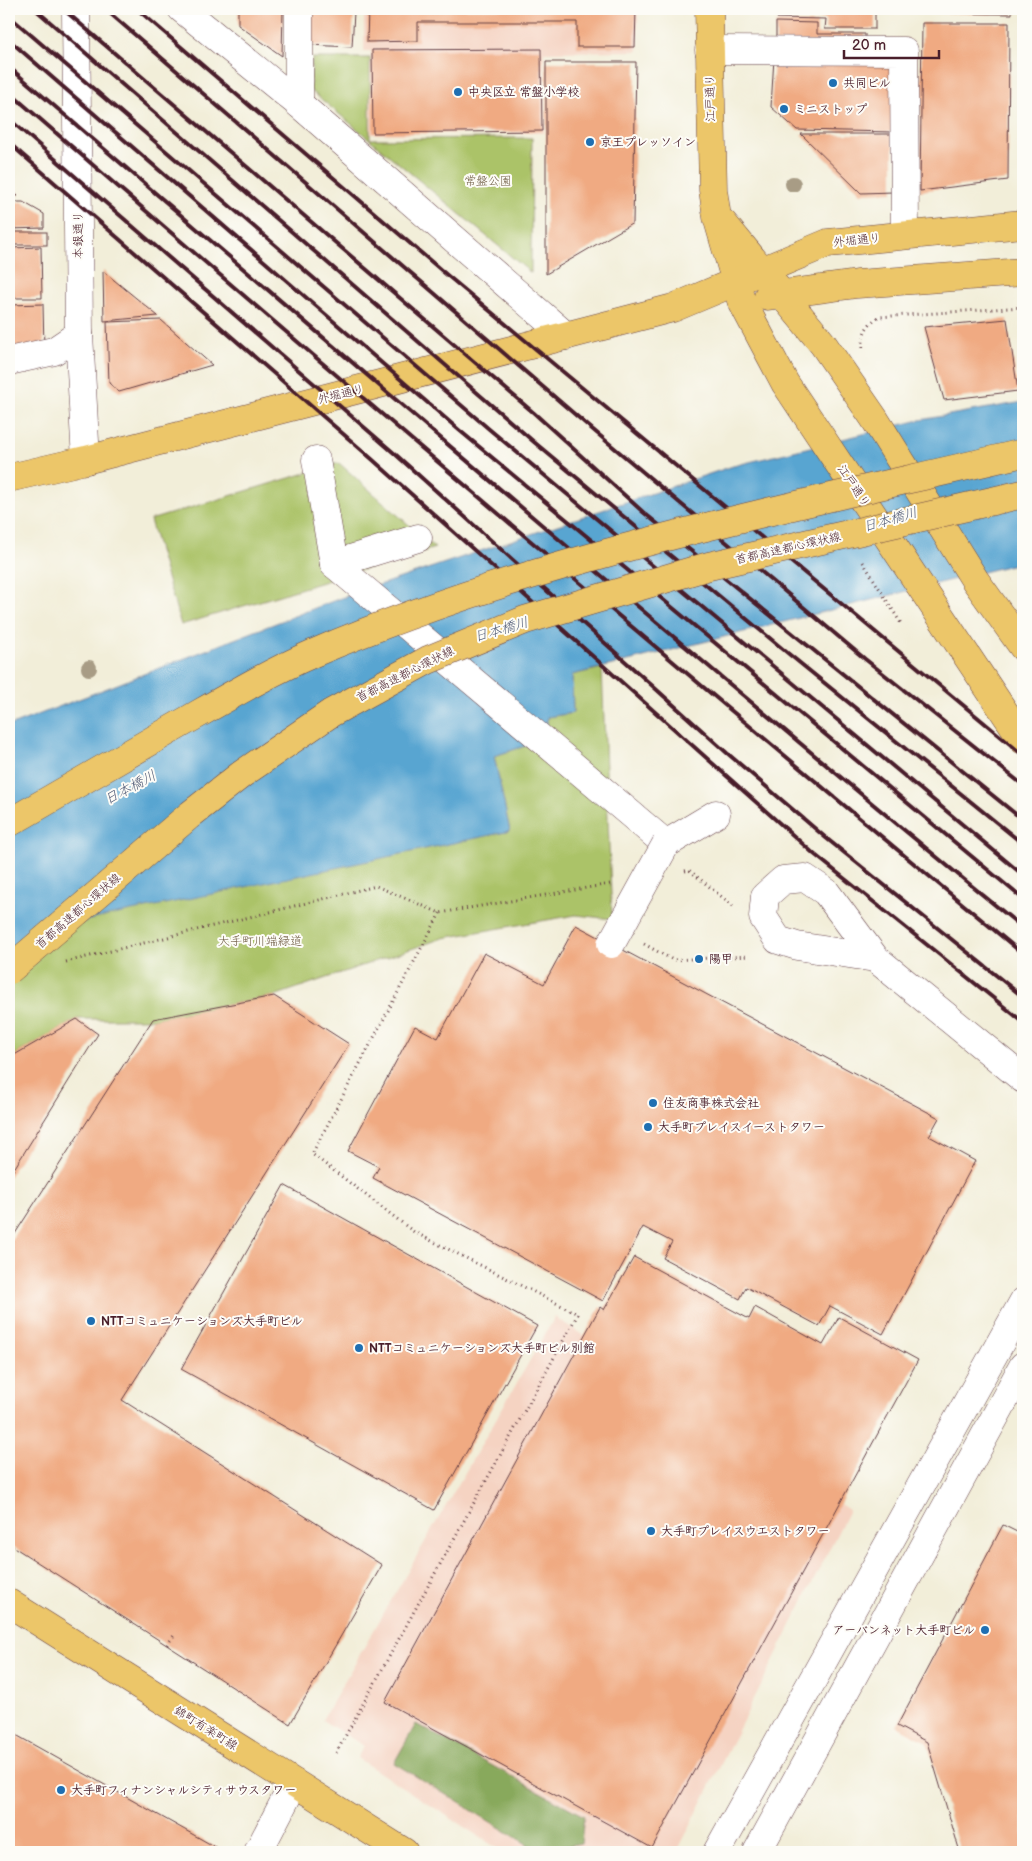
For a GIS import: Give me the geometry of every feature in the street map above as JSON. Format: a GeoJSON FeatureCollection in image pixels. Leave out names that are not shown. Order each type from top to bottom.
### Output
{"type":"FeatureCollection","features":[{"type":"Feature","properties":{"kind":"main road","name":"江戸通り"},"geometry":{"type":"LineString","coordinates":[[709,9],[713,190],[717,216],[737,292],[785,383],[1023,740]]}},
{"type":"Feature","properties":{"kind":"main road"},"geometry":{"type":"LineString","coordinates":[[717,216],[823,344],[874,418],[975,580],[1023,647]]}},
{"type":"Feature","properties":{"kind":"main road","name":"外堀通り"},"geometry":{"type":"LineString","coordinates":[[737,292],[762,271],[828,243],[1023,224]]}},
{"type":"Feature","properties":{"kind":"main road","name":"外堀通り"},"geometry":{"type":"LineString","coordinates":[[9,478],[86,460],[737,292],[782,294],[857,284],[1023,272]]}},
{"type":"Feature","properties":{"kind":"main road"},"geometry":{"type":"LineString","coordinates":[[9,823],[227,697],[310,655],[393,621],[550,570],[690,531],[1023,453]]}},
{"type":"Feature","properties":{"kind":"main road","name":"首都高速都心環状線"},"geometry":{"type":"LineString","coordinates":[[9,970],[191,814],[242,774],[332,713],[428,660],[525,620],[708,566],[1023,494]]}},
{"type":"Feature","properties":{"kind":"main road","name":"錦町有楽町線"},"geometry":{"type":"LineString","coordinates":[[9,1603],[404,1852]]}},
{"type":"Feature","properties":{"kind":"street","name":"本銀通り"},"geometry":{"type":"LineString","coordinates":[[76,9],[79,334],[86,460]]}},
{"type":"Feature","properties":{"kind":"street"},"geometry":{"type":"LineString","coordinates":[[182,9],[299,104],[566,336]]}},
{"type":"Feature","properties":{"kind":"street"},"geometry":{"type":"LineString","coordinates":[[298,9],[299,104]]}},
{"type":"Feature","properties":{"kind":"street"},"geometry":{"type":"LineString","coordinates":[[709,50],[904,51],[904,235]]}},
{"type":"Feature","properties":{"kind":"street"},"geometry":{"type":"LineString","coordinates":[[9,361],[54,351],[79,334]]}},
{"type":"Feature","properties":{"kind":"street"},"geometry":{"type":"LineString","coordinates":[[316,460],[334,564],[666,844]]}},
{"type":"Feature","properties":{"kind":"street"},"geometry":{"type":"LineString","coordinates":[[334,564],[418,538]]}},
{"type":"Feature","properties":{"kind":"street"},"geometry":{"type":"LineString","coordinates":[[615,937],[666,844],[716,814]]}},
{"type":"Feature","properties":{"kind":"street"},"geometry":{"type":"LineString","coordinates":[[875,958],[1023,1078]]}},
{"type":"Feature","properties":{"kind":"street"},"geometry":{"type":"LineString","coordinates":[[717,1852],[1023,1302]]}},
{"type":"Feature","properties":{"kind":"street"},"geometry":{"type":"LineString","coordinates":[[757,1852],[1023,1366]]}},
{"type":"Feature","properties":{"kind":"street"},"geometry":{"type":"LineString","coordinates":[[258,1852],[294,1784]]}},
{"type":"Feature","properties":{"kind":"path"},"geometry":{"type":"LineString","coordinates":[[864,356],[862,336],[869,324],[878,317],[1023,307]]}},
{"type":"Feature","properties":{"kind":"path"},"geometry":{"type":"LineString","coordinates":[[679,872],[689,870],[734,906]]}},
{"type":"Feature","properties":{"kind":"path"},"geometry":{"type":"LineString","coordinates":[[60,963],[376,886],[440,914],[612,884]]}},
{"type":"Feature","properties":{"kind":"path"},"geometry":{"type":"LineString","coordinates":[[336,1753],[578,1314],[414,1232],[312,1154],[440,914]]}},
{"type":"Feature","properties":{"kind":"path"},"geometry":{"type":"LineString","coordinates":[[615,937],[672,960],[749,956]]}},
{"type":"Feature","properties":{"kind":"path"},"geometry":{"type":"LineString","coordinates":[[167,1645],[175,1634]]}},
{"type":"Feature","properties":{"kind":"shaded area","name":"中央区立 常盤小学校"},"geometry":{"type":"Polygon","coordinates":[[[364,9],[638,9],[638,51],[544,52],[544,133],[371,134],[371,51],[364,51],[364,9]]]}},
{"type":"Feature","properties":{"kind":"shaded area","name":"大手町プレイスウエストタワー"},"geometry":{"type":"Polygon","coordinates":[[[555,1317],[849,1510],[677,1852],[503,1852],[357,1758],[364,1746],[322,1720],[555,1317]]]}},
{"type":"Feature","properties":{"kind":"green space","name":"常盤公園"},"geometry":{"type":"Polygon","coordinates":[[[312,58],[370,58],[370,139],[532,138],[531,273],[310,90],[312,58]]]}},
{"type":"Feature","properties":{"kind":"green space"},"geometry":{"type":"Polygon","coordinates":[[[339,463],[435,548],[181,625],[150,520],[339,463]]]}},
{"type":"Feature","properties":{"kind":"green space","name":"大手町川端緑道"},"geometry":{"type":"Polygon","coordinates":[[[602,668],[612,919],[576,915],[443,938],[274,996],[153,1019],[77,1019],[9,1058],[9,942],[25,929],[510,831],[494,756],[547,739],[547,717],[573,713],[572,675],[602,668]]]}},
{"type":"Feature","properties":{"kind":"green space"},"geometry":{"type":"Polygon","coordinates":[[[416,1724],[584,1816],[581,1843],[547,1850],[549,1852],[540,1852],[394,1763],[416,1724]]]}},
{"type":"Feature","properties":{"kind":"water","name":"日本橋川"},"geometry":{"type":"Polygon","coordinates":[[[1023,402],[1023,562],[572,675],[573,713],[547,717],[547,739],[494,756],[510,831],[89,920],[9,948],[9,726],[341,598],[733,466],[920,420],[1023,402]]]}},
{"type":"Feature","properties":{"kind":"building"},"geometry":{"type":"Polygon","coordinates":[[[238,9],[283,9],[282,56],[238,25],[238,9]]]}},
{"type":"Feature","properties":{"kind":"building"},"geometry":{"type":"Polygon","coordinates":[[[368,9],[636,9],[635,47],[577,47],[577,22],[418,22],[418,41],[367,42],[368,9]]]}},
{"type":"Feature","properties":{"kind":"building"},"geometry":{"type":"Polygon","coordinates":[[[777,9],[875,9],[875,29],[825,29],[826,19],[777,18],[777,9]]]}},
{"type":"Feature","properties":{"kind":"building"},"geometry":{"type":"Polygon","coordinates":[[[911,9],[1012,9],[1012,14],[910,13],[911,9]]]}},
{"type":"Feature","properties":{"kind":"building"},"geometry":{"type":"Polygon","coordinates":[[[311,10],[354,12],[352,47],[309,45],[311,10]]]}},
{"type":"Feature","properties":{"kind":"building"},"geometry":{"type":"Polygon","coordinates":[[[776,22],[817,23],[817,34],[865,34],[865,43],[776,42],[776,22]]]}},
{"type":"Feature","properties":{"kind":"building"},"geometry":{"type":"Polygon","coordinates":[[[922,23],[1009,23],[1008,180],[920,191],[922,23]]]}},
{"type":"Feature","properties":{"kind":"building"},"geometry":{"type":"Polygon","coordinates":[[[541,49],[542,131],[373,133],[372,50],[541,49]]]}},
{"type":"Feature","properties":{"kind":"building","name":"共同ビル"},"geometry":{"type":"Polygon","coordinates":[[[774,58],[893,60],[893,132],[797,130],[771,107],[774,58]]]}},
{"type":"Feature","properties":{"kind":"building","name":"京王プレッソイン"},"geometry":{"type":"Polygon","coordinates":[[[546,62],[636,62],[633,223],[546,274],[546,62]]]}},
{"type":"Feature","properties":{"kind":"building"},"geometry":{"type":"Polygon","coordinates":[[[801,134],[893,134],[893,192],[861,193],[801,134]]]}},
{"type":"Feature","properties":{"kind":"building"},"geometry":{"type":"Polygon","coordinates":[[[9,188],[18,196],[9,196],[9,188]]]}},
{"type":"Feature","properties":{"kind":"building"},"geometry":{"type":"Polygon","coordinates":[[[9,202],[23,202],[44,214],[44,228],[9,229],[9,202]]]}},
{"type":"Feature","properties":{"kind":"building"},"geometry":{"type":"Polygon","coordinates":[[[9,232],[47,232],[47,245],[9,245],[9,232]]]}},
{"type":"Feature","properties":{"kind":"building"},"geometry":{"type":"Polygon","coordinates":[[[41,247],[42,298],[9,298],[9,248],[41,247]]]}},
{"type":"Feature","properties":{"kind":"building"},"geometry":{"type":"Polygon","coordinates":[[[103,271],[158,316],[104,321],[103,271]]]}},
{"type":"Feature","properties":{"kind":"building"},"geometry":{"type":"Polygon","coordinates":[[[43,304],[44,349],[9,355],[9,305],[43,304]]]}},
{"type":"Feature","properties":{"kind":"building"},"geometry":{"type":"Polygon","coordinates":[[[1007,319],[1018,391],[944,400],[924,327],[1007,319]]]}},
{"type":"Feature","properties":{"kind":"building"},"geometry":{"type":"Polygon","coordinates":[[[161,320],[212,365],[119,392],[109,383],[107,322],[161,320]]]}},
{"type":"Feature","properties":{"kind":"building","name":"大手町プレイスイーストタワー"},"geometry":{"type":"Polygon","coordinates":[[[576,925],[939,1118],[929,1136],[975,1161],[883,1334],[830,1306],[819,1326],[746,1287],[740,1299],[663,1258],[672,1242],[643,1227],[603,1301],[373,1178],[379,1167],[348,1151],[415,1026],[438,1038],[484,953],[544,984],[576,925]]]}},
{"type":"Feature","properties":{"kind":"building","name":"NTTコミュニケーションズ大手町ビル"},"geometry":{"type":"Polygon","coordinates":[[[274,996],[349,1044],[122,1400],[382,1565],[290,1724],[9,1544],[9,1243],[153,1019],[274,996]]]}},
{"type":"Feature","properties":{"kind":"building"},"geometry":{"type":"Polygon","coordinates":[[[77,1019],[98,1034],[9,1177],[9,1058],[77,1019]]]}},
{"type":"Feature","properties":{"kind":"building","name":"NTTコミュニケーションズ大手町ビル別館"},"geometry":{"type":"Polygon","coordinates":[[[284,1185],[537,1326],[434,1510],[181,1369],[284,1185]]]}},
{"type":"Feature","properties":{"kind":"building","name":"大手町プレイスウエストタワー"},"geometry":{"type":"Polygon","coordinates":[[[634,1257],[749,1319],[755,1307],[823,1345],[839,1317],[918,1360],[652,1848],[385,1702],[600,1307],[604,1310],[634,1257]]]}},
{"type":"Feature","properties":{"kind":"building","name":"アーバンネット大手町ビル"},"geometry":{"type":"Polygon","coordinates":[[[1003,1525],[1023,1535],[1023,1852],[960,1852],[927,1742],[897,1726],[1003,1525]]]}},
{"type":"Feature","properties":{"kind":"building","name":"大手町フィナンシャルシティサウスタワー"},"geometry":{"type":"Polygon","coordinates":[[[9,1731],[217,1848],[214,1852],[9,1852],[9,1731]]]}},
{"type":"Feature","properties":{"kind":"railway"},"geometry":{"type":"LineString","coordinates":[[35,9],[534,442],[790,655],[1023,844]]}},
{"type":"Feature","properties":{"kind":"railway"},"geometry":{"type":"LineString","coordinates":[[63,9],[534,413],[643,512],[1023,820]]}},
{"type":"Feature","properties":{"kind":"railway"},"geometry":{"type":"LineString","coordinates":[[105,9],[586,424],[865,659],[1023,785]]}},
{"type":"Feature","properties":{"kind":"railway"},"geometry":{"type":"LineString","coordinates":[[137,9],[448,276],[1023,755]]}},
{"type":"Feature","properties":{"kind":"railway"},"geometry":{"type":"LineString","coordinates":[[9,16],[489,429],[1023,875]]}},
{"type":"Feature","properties":{"kind":"railway"},"geometry":{"type":"LineString","coordinates":[[9,40],[459,430],[1023,899]]}},
{"type":"Feature","properties":{"kind":"railway"},"geometry":{"type":"LineString","coordinates":[[9,67],[767,716],[1023,928]]}},
{"type":"Feature","properties":{"kind":"railway"},"geometry":{"type":"LineString","coordinates":[[9,92],[513,526],[1023,954]]}},
{"type":"Feature","properties":{"kind":"railway"},"geometry":{"type":"LineString","coordinates":[[9,119],[394,453],[727,753],[826,838],[1023,997]]}},
{"type":"Feature","properties":{"kind":"railway"},"geometry":{"type":"LineString","coordinates":[[9,143],[372,459],[814,854],[1023,1022]]}},
{"type":"Feature","properties":{"kind":"place","name":"共同ビル"},"geometry":{"type":"Point","coordinates":[833,83]}},
{"type":"Feature","properties":{"kind":"place","name":"中央区立 常盤小学校"},"geometry":{"type":"Point","coordinates":[458,92]}},
{"type":"Feature","properties":{"kind":"place","name":"ミニストップ"},"geometry":{"type":"Point","coordinates":[784,109]}},
{"type":"Feature","properties":{"kind":"place","name":"京王プレッソイン"},"geometry":{"type":"Point","coordinates":[590,142]}},
{"type":"Feature","properties":{"kind":"place","name":"陽甲"},"geometry":{"type":"Point","coordinates":[699,959]}},
{"type":"Feature","properties":{"kind":"place","name":"住友商事株式会社"},"geometry":{"type":"Point","coordinates":[653,1103]}},
{"type":"Feature","properties":{"kind":"place","name":"大手町プレイスイーストタワー"},"geometry":{"type":"Point","coordinates":[648,1127]}},
{"type":"Feature","properties":{"kind":"place","name":"NTTコミュニケーションズ大手町ビル"},"geometry":{"type":"Point","coordinates":[91,1321]}},
{"type":"Feature","properties":{"kind":"place","name":"NTTコミュニケーションズ大手町ビル別館"},"geometry":{"type":"Point","coordinates":[359,1348]}},
{"type":"Feature","properties":{"kind":"place","name":"大手町プレイスウエストタワー"},"geometry":{"type":"Point","coordinates":[651,1531]}},
{"type":"Feature","properties":{"kind":"place","name":"アーバンネット大手町ビル"},"geometry":{"type":"Point","coordinates":[985,1630]}},
{"type":"Feature","properties":{"kind":"place","name":"大手町フィナンシャルシティサウスタワー"},"geometry":{"type":"Point","coordinates":[61,1790]}}]}
